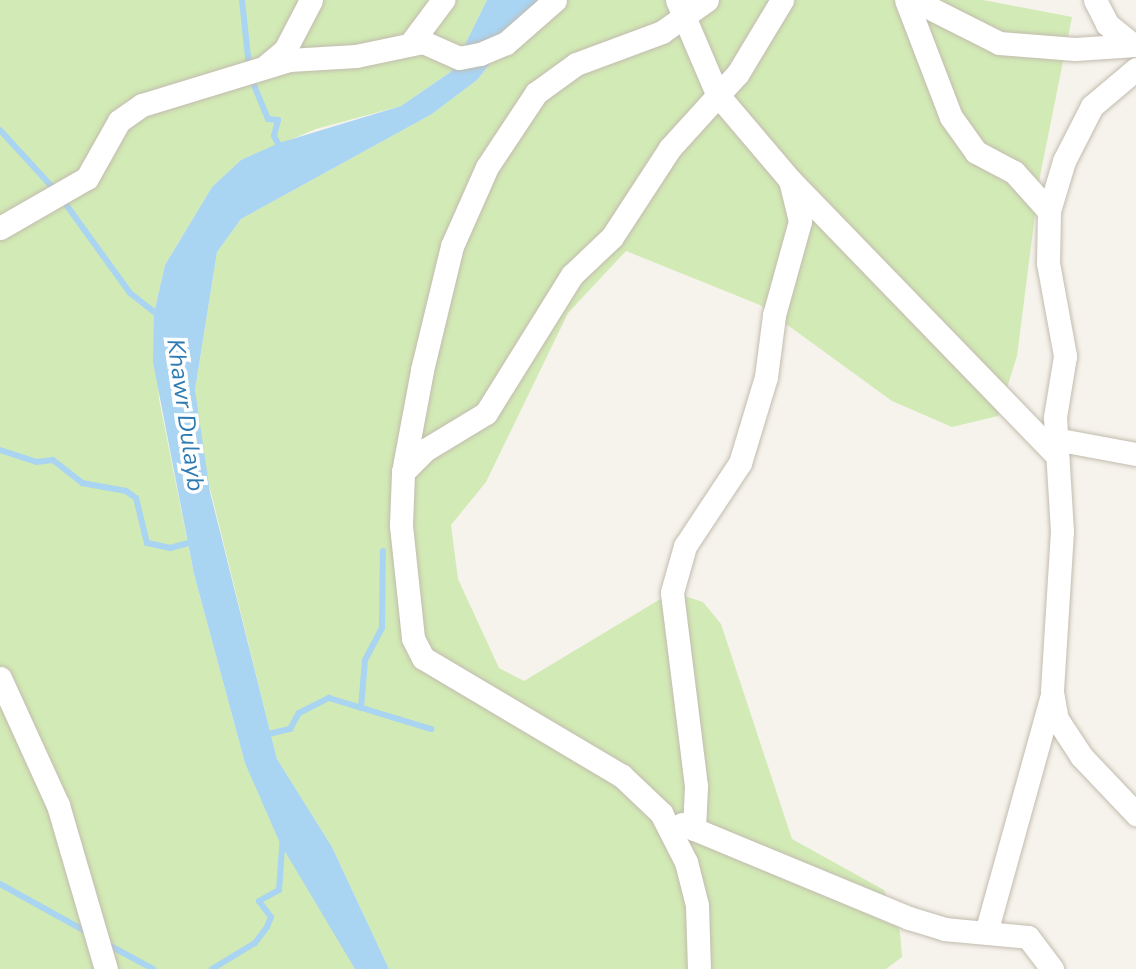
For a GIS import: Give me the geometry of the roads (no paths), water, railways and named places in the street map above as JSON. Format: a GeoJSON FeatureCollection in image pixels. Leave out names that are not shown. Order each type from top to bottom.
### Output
{"type":"FeatureCollection","features":[{"type":"Feature","properties":{"kind":"street"},"geometry":{"type":"LineString","coordinates":[[267,65],[285,50],[311,0]]}},
{"type":"Feature","properties":{"kind":"street"},"geometry":{"type":"LineString","coordinates":[[411,43],[443,0]]}},
{"type":"Feature","properties":{"kind":"street"},"geometry":{"type":"LineString","coordinates":[[0,228],[87,178],[119,121],[142,105],[267,65],[411,43],[459,58],[480,54],[506,43],[555,0]]}},
{"type":"Feature","properties":{"kind":"street"},"geometry":{"type":"LineString","coordinates":[[707,0],[680,9],[662,33],[576,64],[536,93],[486,167],[452,246],[403,472],[407,601],[423,658],[622,776],[661,813],[694,830],[909,918],[944,929],[987,929],[1028,937],[1052,969]]}},
{"type":"Feature","properties":{"kind":"street"},"geometry":{"type":"LineString","coordinates":[[403,472],[425,450],[486,413],[572,275],[612,237],[670,148],[738,73],[782,0]]}},
{"type":"Feature","properties":{"kind":"street"},"geometry":{"type":"LineString","coordinates":[[906,0],[951,117],[976,152],[1013,172],[1049,211]]}},
{"type":"Feature","properties":{"kind":"street"},"geometry":{"type":"LineString","coordinates":[[914,0],[999,43],[1075,50],[1135,45]]}},
{"type":"Feature","properties":{"kind":"street"},"geometry":{"type":"LineString","coordinates":[[1095,0],[1107,24],[1135,45]]}},
{"type":"Feature","properties":{"kind":"street"},"geometry":{"type":"LineString","coordinates":[[680,9],[717,94],[790,180],[1055,446],[1136,454]]}},
{"type":"Feature","properties":{"kind":"street"},"geometry":{"type":"LineString","coordinates":[[987,929],[1052,692],[1062,531],[1055,446],[1065,356],[1048,263],[1049,211],[1092,106],[1136,69]]}},
{"type":"Feature","properties":{"kind":"street"},"geometry":{"type":"LineString","coordinates":[[694,830],[696,786],[673,592],[685,546],[740,463],[766,377],[774,315],[800,221],[790,180]]}},
{"type":"Feature","properties":{"kind":"street"},"geometry":{"type":"LineString","coordinates":[[0,678],[58,805],[106,969]]}},
{"type":"Feature","properties":{"kind":"street"},"geometry":{"type":"LineString","coordinates":[[1052,692],[1057,719],[1082,758],[1136,814]]}},
{"type":"Feature","properties":{"kind":"street"},"geometry":{"type":"LineString","coordinates":[[661,813],[686,862],[697,905],[699,969]]}},
{"type":"Feature","properties":{"kind":"water","name":"Khawr Dulayb"},"geometry":{"type":"Polygon","coordinates":[[[487,0],[541,0],[477,80],[432,114],[241,219],[217,252],[195,390],[210,492],[277,759],[332,847],[389,969],[355,969],[280,843],[245,763],[194,574],[153,362],[154,313],[165,265],[212,187],[241,160],[279,143],[401,106],[452,71],[487,0]]]}},
{"type":"Feature","properties":{"kind":"waterway"},"geometry":{"type":"LineString","coordinates":[[242,0],[249,67]]}},
{"type":"Feature","properties":{"kind":"waterway"},"geometry":{"type":"LineString","coordinates":[[251,78],[268,119],[278,120],[274,136],[281,149]]}},
{"type":"Feature","properties":{"kind":"waterway"},"geometry":{"type":"LineString","coordinates":[[0,130],[55,190]]}},
{"type":"Feature","properties":{"kind":"waterway"},"geometry":{"type":"LineString","coordinates":[[62,199],[130,293],[159,316]]}},
{"type":"Feature","properties":{"kind":"waterway"},"geometry":{"type":"LineString","coordinates":[[0,450],[36,462],[53,460],[82,483],[126,491],[136,498],[147,543],[170,548],[196,541]]}},
{"type":"Feature","properties":{"kind":"waterway"},"geometry":{"type":"LineString","coordinates":[[361,708],[365,660],[382,628],[383,551]]}},
{"type":"Feature","properties":{"kind":"waterway"},"geometry":{"type":"LineString","coordinates":[[264,735],[290,729],[299,713],[329,698],[431,729]]}},
{"type":"Feature","properties":{"kind":"waterway"},"geometry":{"type":"LineString","coordinates":[[212,969],[255,943],[267,927],[271,917],[259,901],[279,890],[283,836]]}},
{"type":"Feature","properties":{"kind":"waterway"},"geometry":{"type":"LineString","coordinates":[[0,884],[87,932]]}},
{"type":"Feature","properties":{"kind":"waterway"},"geometry":{"type":"LineString","coordinates":[[105,943],[153,969]]}}]}
